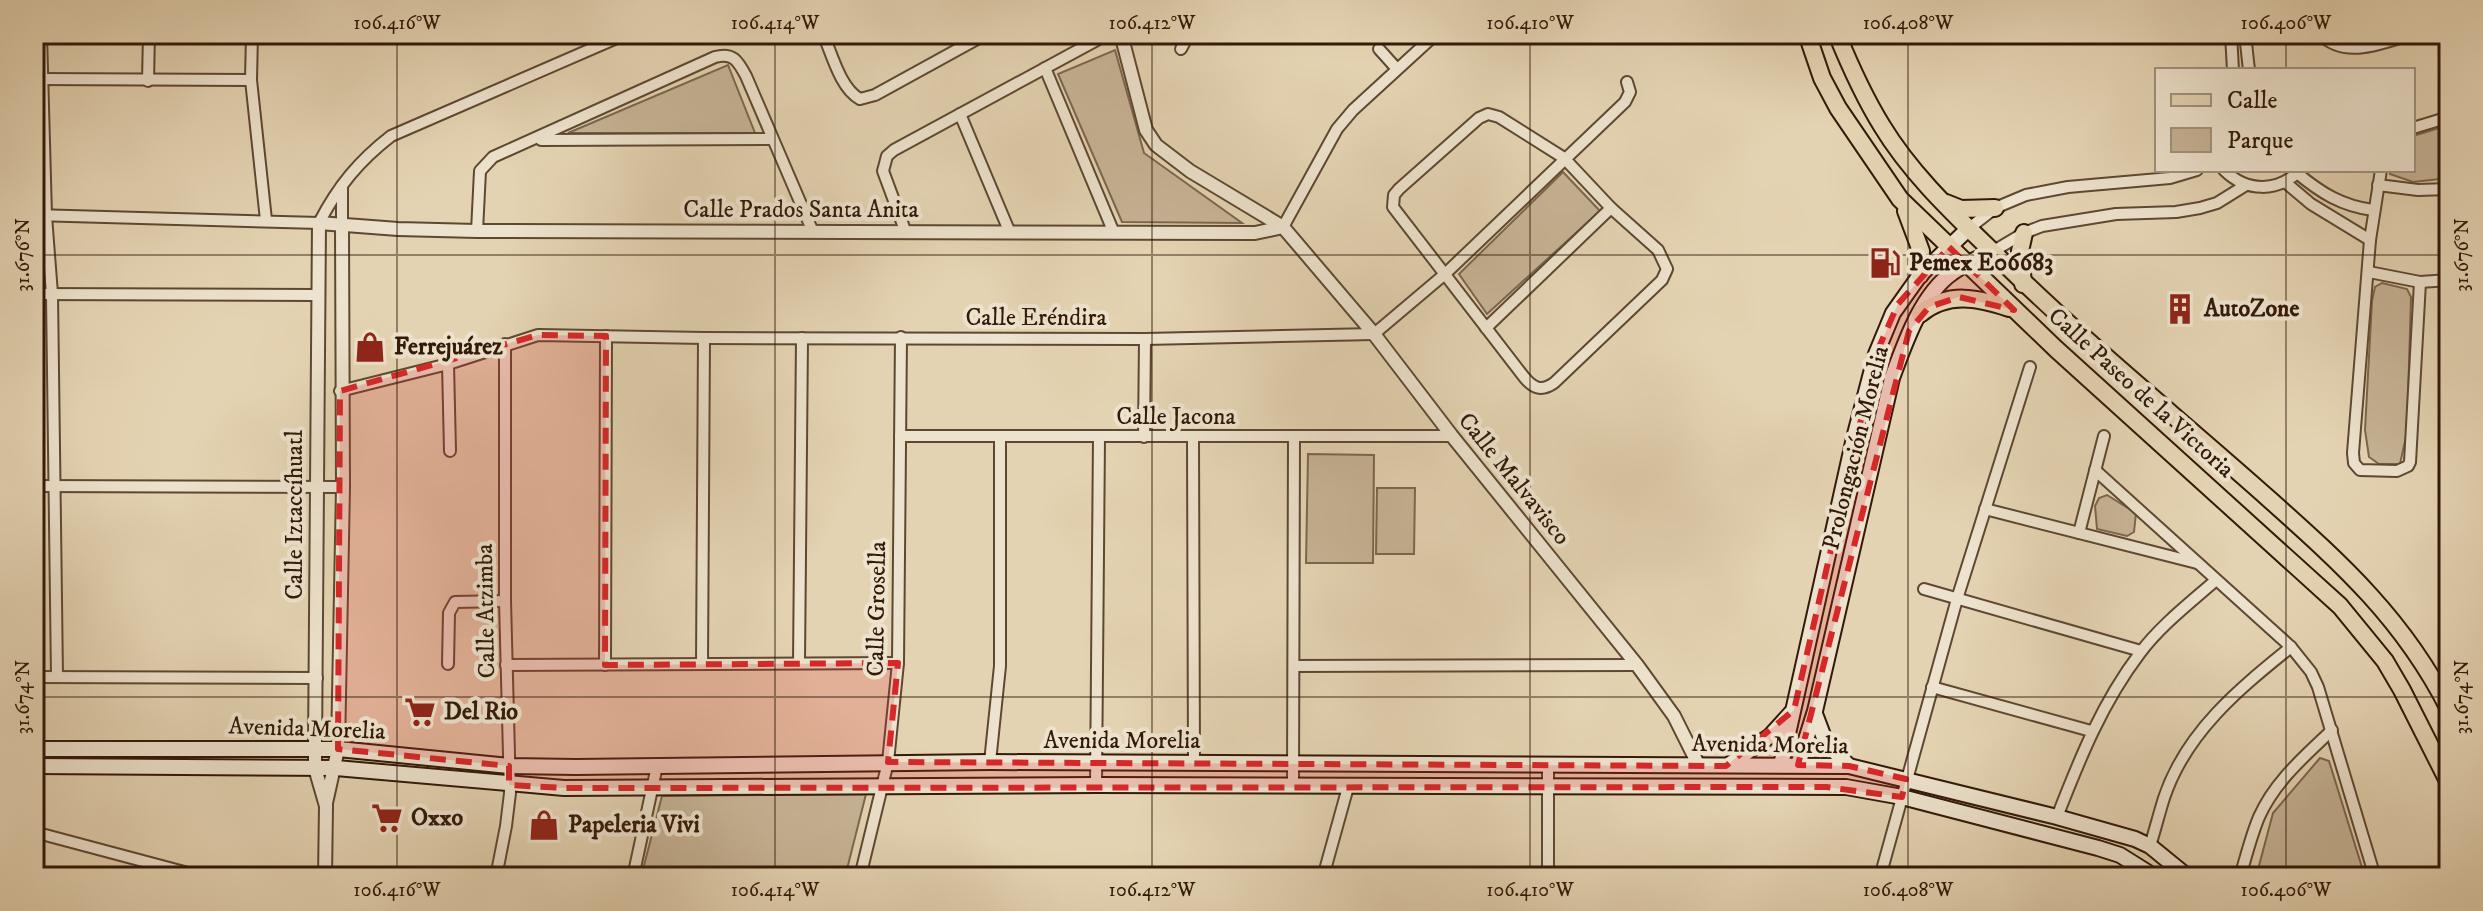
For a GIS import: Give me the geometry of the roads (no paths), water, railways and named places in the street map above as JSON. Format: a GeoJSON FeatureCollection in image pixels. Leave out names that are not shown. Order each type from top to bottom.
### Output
{"type":"FeatureCollection","features":[{"type":"Feature","properties":{"kind":"main road","name":"Calle Paseo de la Victoria"},"geometry":{"type":"LineString","coordinates":[[1807,34],[1822,78],[1838,108],[1900,199],[2014,310],[2340,606],[2391,671],[2449,783]]}},
{"type":"Feature","properties":{"kind":"main road","name":"Calle Paseo de la Victoria"},"geometry":{"type":"LineString","coordinates":[[1837,34],[1883,128],[1900,152],[1968,229],[2023,284],[2348,569],[2390,615],[2424,664],[2449,709]]}},
{"type":"Feature","properties":{"kind":"main road"},"geometry":{"type":"LineString","coordinates":[[1900,199],[1918,237],[1920,275]]}},
{"type":"Feature","properties":{"kind":"main road"},"geometry":{"type":"LineString","coordinates":[[1944,202],[1961,209],[1995,208]]}},
{"type":"Feature","properties":{"kind":"main road","name":"Prolongación Morelia"},"geometry":{"type":"LineString","coordinates":[[1781,765],[1865,393],[1885,329],[1898,304],[1920,275],[1968,229]]}},
{"type":"Feature","properties":{"kind":"main road"},"geometry":{"type":"LineString","coordinates":[[2023,284],[2020,251],[2024,233]]}},
{"type":"Feature","properties":{"kind":"main road","name":"Prolongación Morelia"},"geometry":{"type":"LineString","coordinates":[[1798,765],[1815,711],[1892,378],[1909,331],[1949,274],[1992,252]]}},
{"type":"Feature","properties":{"kind":"main road"},"geometry":{"type":"LineString","coordinates":[[1920,314],[1929,307],[1959,297],[1982,299],[2014,310]]}},
{"type":"Feature","properties":{"kind":"main road"},"geometry":{"type":"LineString","coordinates":[[1898,304],[1909,331]]}},
{"type":"Feature","properties":{"kind":"main road"},"geometry":{"type":"LineString","coordinates":[[1726,766],[1770,736],[1794,710]]}},
{"type":"Feature","properties":{"kind":"main road"},"geometry":{"type":"LineString","coordinates":[[1815,711],[1826,743],[1849,766]]}},
{"type":"Feature","properties":{"kind":"main road","name":"Avenida Morelia"},"geometry":{"type":"LineString","coordinates":[[34,749],[315,748],[509,766],[990,762],[1849,766],[2135,839],[2150,846],[2188,877]]}},
{"type":"Feature","properties":{"kind":"main road","name":"Avenida Morelia"},"geometry":{"type":"LineString","coordinates":[[34,766],[336,768],[509,785],[652,787],[1836,787],[1902,797],[2120,855],[2155,877]]}},
{"type":"Feature","properties":{"kind":"street"},"geometry":{"type":"LineString","coordinates":[[41,34],[37,79],[40,216],[52,294],[52,486],[57,677]]}},
{"type":"Feature","properties":{"kind":"street"},"geometry":{"type":"LineString","coordinates":[[148,81],[149,34]]}},
{"type":"Feature","properties":{"kind":"street"},"geometry":{"type":"LineString","coordinates":[[252,34],[251,80],[266,220]]}},
{"type":"Feature","properties":{"kind":"street"},"geometry":{"type":"LineString","coordinates":[[40,216],[319,223],[361,159],[391,136],[626,34]]}},
{"type":"Feature","properties":{"kind":"street"},"geometry":{"type":"LineString","coordinates":[[823,34],[845,84],[853,96],[860,99],[875,95],[986,34]]}},
{"type":"Feature","properties":{"kind":"street"},"geometry":{"type":"LineString","coordinates":[[906,233],[883,171],[887,156],[1108,34]]}},
{"type":"Feature","properties":{"kind":"street","name":"Calle Malvavisco"},"geometry":{"type":"LineString","coordinates":[[1121,34],[1146,130],[1156,145],[1190,171],[1283,227],[1374,334],[1637,665],[1674,716],[1699,766]]}},
{"type":"Feature","properties":{"kind":"street"},"geometry":{"type":"LineString","coordinates":[[1181,49],[1189,34]]}},
{"type":"Feature","properties":{"kind":"street"},"geometry":{"type":"LineString","coordinates":[[1283,227],[1337,129],[1353,110],[1436,34]]}},
{"type":"Feature","properties":{"kind":"street"},"geometry":{"type":"LineString","coordinates":[[2231,34],[2233,68]]}},
{"type":"Feature","properties":{"kind":"street"},"geometry":{"type":"LineString","coordinates":[[2245,34],[2249,68]]}},
{"type":"Feature","properties":{"kind":"street"},"geometry":{"type":"LineString","coordinates":[[2320,34],[2346,49],[2363,48],[2412,34]]}},
{"type":"Feature","properties":{"kind":"street"},"geometry":{"type":"LineString","coordinates":[[1379,49],[1397,69]]}},
{"type":"Feature","properties":{"kind":"street"},"geometry":{"type":"LineString","coordinates":[[477,231],[480,171],[493,157],[715,57],[727,55],[734,57],[746,76],[813,232]]}},
{"type":"Feature","properties":{"kind":"street"},"geometry":{"type":"LineString","coordinates":[[1045,68],[1114,233]]}},
{"type":"Feature","properties":{"kind":"street"},"geometry":{"type":"LineString","coordinates":[[37,79],[251,80]]}},
{"type":"Feature","properties":{"kind":"street"},"geometry":{"type":"LineString","coordinates":[[1374,334],[1445,274],[1625,102],[1630,92],[1627,82]]}},
{"type":"Feature","properties":{"kind":"street"},"geometry":{"type":"LineString","coordinates":[[960,114],[1010,233]]}},
{"type":"Feature","properties":{"kind":"street"},"geometry":{"type":"LineString","coordinates":[[1493,114],[1564,158],[1611,208],[1658,250],[1666,263],[1665,275],[1554,383],[1540,389],[1524,377],[1396,214],[1393,201],[1399,189],[1479,118],[1493,114]]}},
{"type":"Feature","properties":{"kind":"street"},"geometry":{"type":"LineString","coordinates":[[2415,127],[2449,117]]}},
{"type":"Feature","properties":{"kind":"street"},"geometry":{"type":"LineString","coordinates":[[535,140],[771,139]]}},
{"type":"Feature","properties":{"kind":"street","name":"Prolongación Morelia"},"geometry":{"type":"LineString","coordinates":[[1968,229],[2010,200],[2045,190],[2170,178],[2190,172]]}},
{"type":"Feature","properties":{"kind":"street"},"geometry":{"type":"LineString","coordinates":[[2227,172],[2246,185],[2259,188],[2285,182],[2299,172],[2331,198],[2373,210]]}},
{"type":"Feature","properties":{"kind":"street"},"geometry":{"type":"LineString","coordinates":[[2381,172],[2370,240],[2353,453],[2354,463],[2360,470],[2397,471],[2410,462],[2420,282]]}},
{"type":"Feature","properties":{"kind":"street"},"geometry":{"type":"LineString","coordinates":[[2285,182],[2311,204],[2370,240]]}},
{"type":"Feature","properties":{"kind":"street","name":"Prolongación Morelia"},"geometry":{"type":"LineString","coordinates":[[1992,252],[2042,226],[2116,214],[2200,208],[2217,203],[2246,185]]}},
{"type":"Feature","properties":{"kind":"street"},"geometry":{"type":"LineString","coordinates":[[2378,185],[2418,190],[2449,189]]}},
{"type":"Feature","properties":{"kind":"street"},"geometry":{"type":"LineString","coordinates":[[342,186],[342,225]]}},
{"type":"Feature","properties":{"kind":"street"},"geometry":{"type":"LineString","coordinates":[[1486,328],[1611,208]]}},
{"type":"Feature","properties":{"kind":"street","name":"Calle Prados Santa Anita"},"geometry":{"type":"LineString","coordinates":[[319,223],[477,231],[906,233],[1255,233],[1283,227]]}},
{"type":"Feature","properties":{"kind":"street","name":"Calle Iztaccíhuatl"},"geometry":{"type":"LineString","coordinates":[[319,223],[316,295],[315,768],[326,806]]}},
{"type":"Feature","properties":{"kind":"street","name":"Calle Iztaccíhuatl"},"geometry":{"type":"LineString","coordinates":[[325,877],[326,806],[338,749],[343,487],[340,391],[342,225]]}},
{"type":"Feature","properties":{"kind":"street"},"geometry":{"type":"LineString","coordinates":[[2369,272],[2420,282],[2449,280]]}},
{"type":"Feature","properties":{"kind":"street"},"geometry":{"type":"LineString","coordinates":[[34,294],[316,295]]}},
{"type":"Feature","properties":{"kind":"street","name":"Calle Eréndira"},"geometry":{"type":"LineString","coordinates":[[340,391],[448,364],[538,335],[1145,339],[1374,334]]}},
{"type":"Feature","properties":{"kind":"street"},"geometry":{"type":"LineString","coordinates":[[605,665],[606,336]]}},
{"type":"Feature","properties":{"kind":"street","name":"Calle Grosella"},"geometry":{"type":"LineString","coordinates":[[860,876],[888,762],[898,663],[901,337]]}},
{"type":"Feature","properties":{"kind":"street"},"geometry":{"type":"LineString","coordinates":[[702,664],[704,338]]}},
{"type":"Feature","properties":{"kind":"street"},"geometry":{"type":"LineString","coordinates":[[799,662],[802,338]]}},
{"type":"Feature","properties":{"kind":"street"},"geometry":{"type":"LineString","coordinates":[[1144,437],[1145,339]]}},
{"type":"Feature","properties":{"kind":"street","name":"Calle Atzimba"},"geometry":{"type":"LineString","coordinates":[[496,877],[508,812],[509,785],[505,344]]}},
{"type":"Feature","properties":{"kind":"street"},"geometry":{"type":"LineString","coordinates":[[448,364],[450,451]]}},
{"type":"Feature","properties":{"kind":"street"},"geometry":{"type":"LineString","coordinates":[[1880,877],[1957,599],[2030,367]]}},
{"type":"Feature","properties":{"kind":"street","name":"Calle Jacona"},"geometry":{"type":"LineString","coordinates":[[900,436],[1452,436]]}},
{"type":"Feature","properties":{"kind":"street"},"geometry":{"type":"LineString","coordinates":[[1293,786],[1294,436]]}},
{"type":"Feature","properties":{"kind":"street"},"geometry":{"type":"LineString","coordinates":[[2079,533],[2104,436]]}},
{"type":"Feature","properties":{"kind":"street"},"geometry":{"type":"LineString","coordinates":[[990,762],[1000,666],[1000,437]]}},
{"type":"Feature","properties":{"kind":"street"},"geometry":{"type":"LineString","coordinates":[[1096,785],[1099,437]]}},
{"type":"Feature","properties":{"kind":"street"},"geometry":{"type":"LineString","coordinates":[[1193,437],[1194,764]]}},
{"type":"Feature","properties":{"kind":"street"},"geometry":{"type":"LineString","coordinates":[[2095,470],[2291,647],[2311,672],[2332,730],[2375,877]]}},
{"type":"Feature","properties":{"kind":"street"},"geometry":{"type":"LineString","coordinates":[[34,486],[343,487]]}},
{"type":"Feature","properties":{"kind":"street"},"geometry":{"type":"LineString","coordinates":[[1985,509],[2198,563]]}},
{"type":"Feature","properties":{"kind":"street"},"geometry":{"type":"LineString","coordinates":[[2057,817],[2091,731],[2141,651],[2216,580]]}},
{"type":"Feature","properties":{"kind":"street"},"geometry":{"type":"LineString","coordinates":[[1924,589],[2141,651]]}},
{"type":"Feature","properties":{"kind":"street"},"geometry":{"type":"LineString","coordinates":[[448,664],[449,613],[455,602],[505,601]]}},
{"type":"Feature","properties":{"kind":"street"},"geometry":{"type":"LineString","coordinates":[[2150,846],[2164,796],[2192,743],[2216,711],[2291,647]]}},
{"type":"Feature","properties":{"kind":"street"},"geometry":{"type":"LineString","coordinates":[[506,665],[898,663]]}},
{"type":"Feature","properties":{"kind":"street"},"geometry":{"type":"LineString","coordinates":[[1294,666],[1637,665]]}},
{"type":"Feature","properties":{"kind":"street"},"geometry":{"type":"LineString","coordinates":[[34,677],[317,678]]}},
{"type":"Feature","properties":{"kind":"street"},"geometry":{"type":"LineString","coordinates":[[1932,687],[2091,731]]}},
{"type":"Feature","properties":{"kind":"street"},"geometry":{"type":"LineString","coordinates":[[2240,877],[2259,818],[2271,795],[2294,766],[2332,730]]}},
{"type":"Feature","properties":{"kind":"street"},"geometry":{"type":"LineString","coordinates":[[633,877],[657,766]]}},
{"type":"Feature","properties":{"kind":"street"},"geometry":{"type":"LineString","coordinates":[[1548,766],[1548,877]]}},
{"type":"Feature","properties":{"kind":"street"},"geometry":{"type":"LineString","coordinates":[[1323,877],[1348,787]]}},
{"type":"Feature","properties":{"kind":"street"},"geometry":{"type":"LineString","coordinates":[[34,832],[203,877]]}},
{"type":"Feature","properties":{"kind":"street"},"geometry":{"type":"LineString","coordinates":[[860,876],[954,877]]}},
{"type":"Feature","properties":{"kind":"place","name":"Pemex E06683"},"geometry":{"type":"Point","coordinates":[1885,263]}},
{"type":"Feature","properties":{"kind":"place","name":"AutoZone"},"geometry":{"type":"Point","coordinates":[2180,309]}},
{"type":"Feature","properties":{"kind":"place","name":"Ferrejuárez"},"geometry":{"type":"Point","coordinates":[370,347]}},
{"type":"Feature","properties":{"kind":"place","name":"Del Rio"},"geometry":{"type":"Point","coordinates":[420,712]}},
{"type":"Feature","properties":{"kind":"place","name":"Oxxo"},"geometry":{"type":"Point","coordinates":[387,818]}},
{"type":"Feature","properties":{"kind":"place","name":"Papeleria Vivi"},"geometry":{"type":"Point","coordinates":[544,825]}}]}
